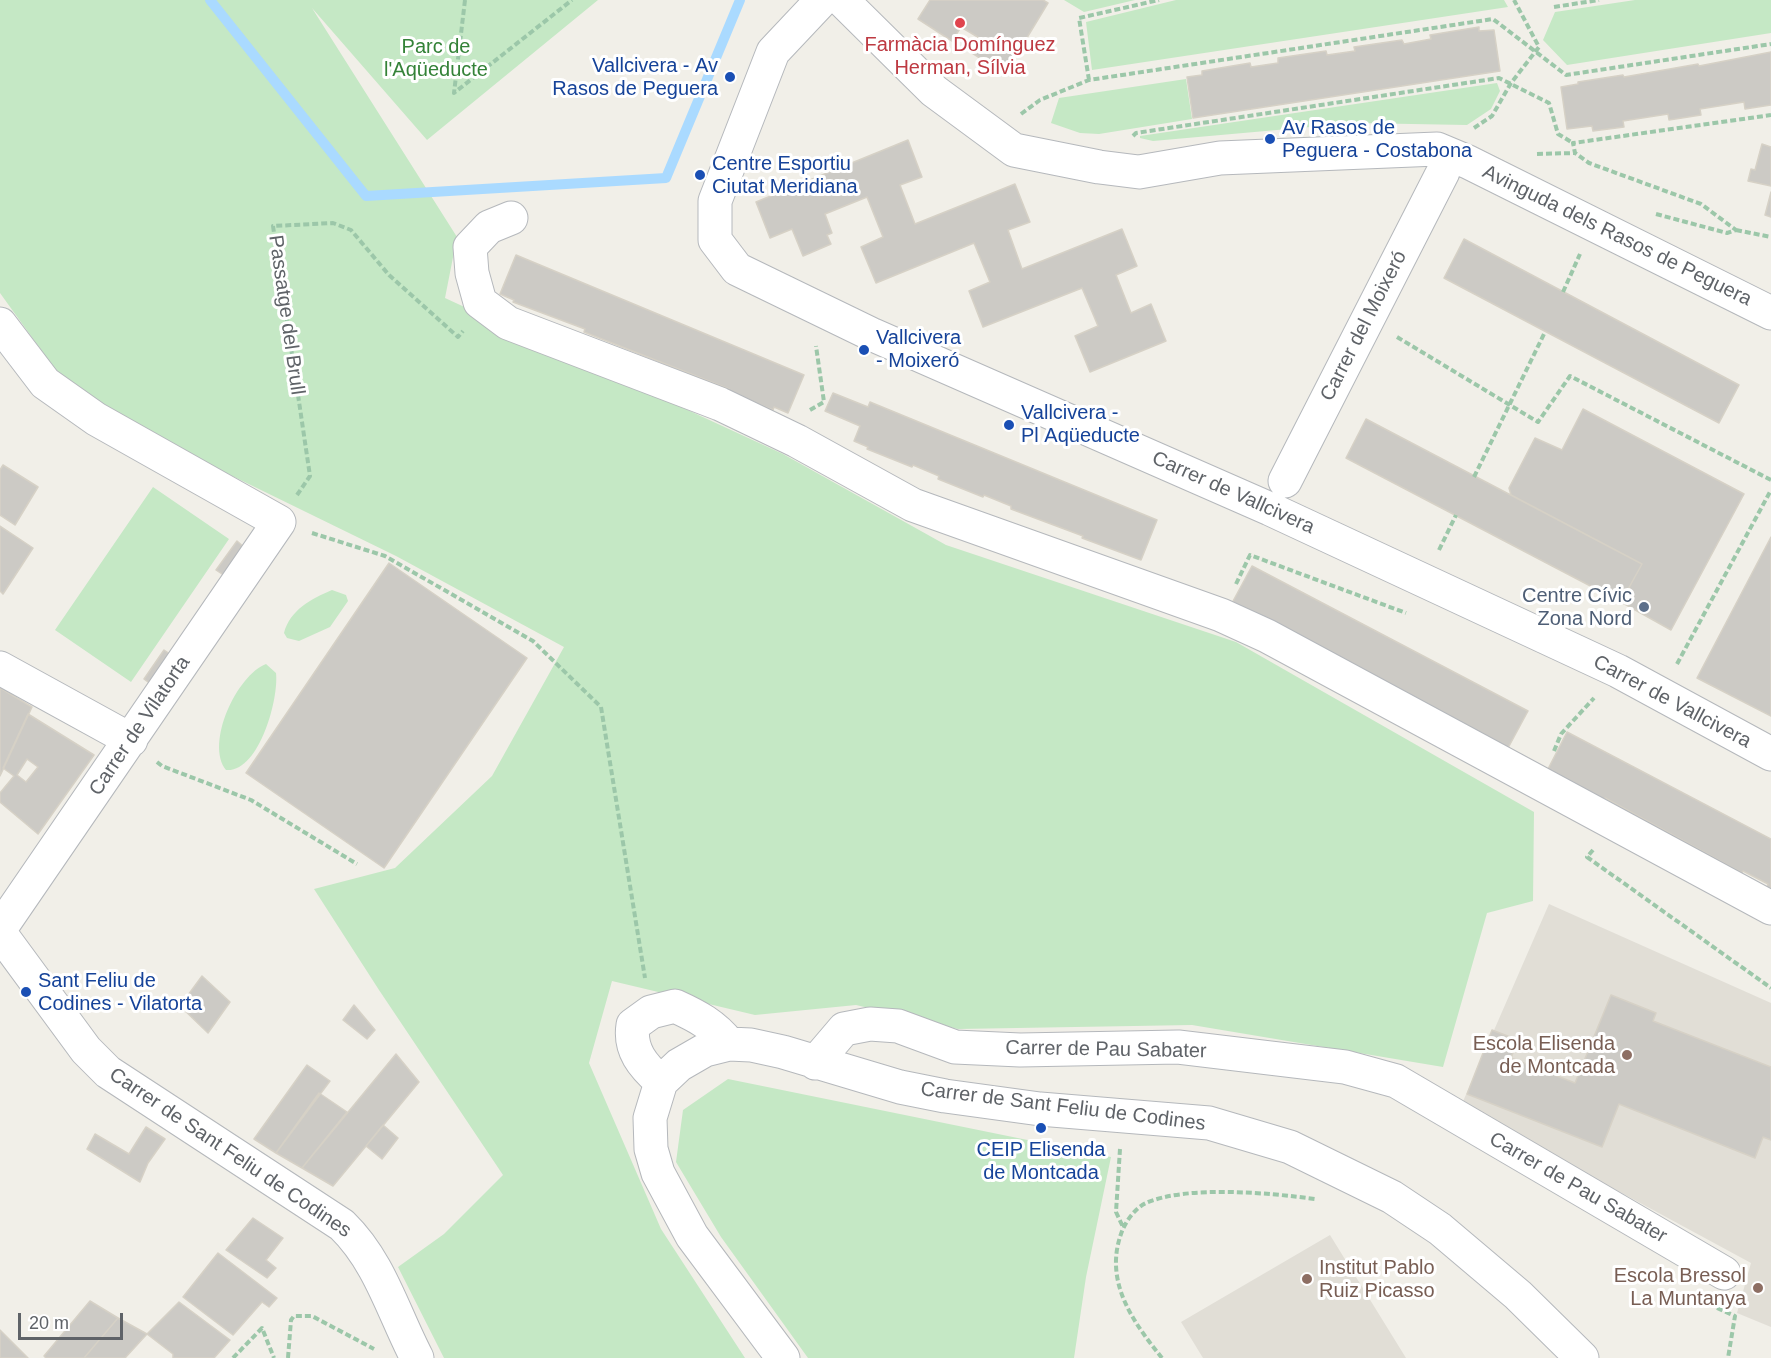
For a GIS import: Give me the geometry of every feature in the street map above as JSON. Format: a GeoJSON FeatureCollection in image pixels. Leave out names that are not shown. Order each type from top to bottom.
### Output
{"type":"FeatureCollection","features":[{"type":"Feature","properties":{"kind":"street","name":"Carrer de Vallcivera"},"geometry":{"type":"LineString","coordinates":[[822,0],[773,52],[715,201],[715,240],[737,269],[871,334],[1270,509],[1618,671],[1771,754]]}},
{"type":"Feature","properties":{"kind":"street","name":"Avinguda dels Rasos de Peguera"},"geometry":{"type":"LineString","coordinates":[[842,0],[934,91],[1014,150],[1100,167],[1139,172],[1220,158],[1437,149],[1468,162],[1771,313]]}},
{"type":"Feature","properties":{"kind":"street","name":"Carrer del Moixeró"},"geometry":{"type":"LineString","coordinates":[[1285,481],[1443,172]]}},
{"type":"Feature","properties":{"kind":"street"},"geometry":{"type":"LineString","coordinates":[[511,218],[489,227],[470,247],[472,273],[480,302],[508,323],[720,404],[913,504],[1221,615],[1267,636],[1771,908]]}},
{"type":"Feature","properties":{"kind":"street"},"geometry":{"type":"LineString","coordinates":[[0,324],[45,383],[96,419],[279,522]]}},
{"type":"Feature","properties":{"kind":"street","name":"Carrer de Vilatorta"},"geometry":{"type":"LineString","coordinates":[[0,931],[279,522]]}},
{"type":"Feature","properties":{"kind":"street"},"geometry":{"type":"LineString","coordinates":[[0,668],[131,740]]}},
{"type":"Feature","properties":{"kind":"street","name":"Carrer de Sant Feliu de Codines"},"geometry":{"type":"LineString","coordinates":[[0,931],[86,1050],[108,1072],[342,1225],[358,1241],[378,1272],[417,1358]]}},
{"type":"Feature","properties":{"kind":"street"},"geometry":{"type":"LineString","coordinates":[[729,1044],[717,1029],[675,1006],[651,1012],[633,1025],[631,1038],[635,1052],[646,1069],[661,1082],[650,1118],[651,1149],[658,1173],[692,1236],[783,1358]]}},
{"type":"Feature","properties":{"kind":"street","name":"Carrer de Pau Sabater"},"geometry":{"type":"LineString","coordinates":[[815,1063],[844,1029],[870,1024],[898,1026],[956,1047],[1020,1050],[1178,1047],[1345,1068],[1396,1081],[1724,1273]]}},
{"type":"Feature","properties":{"kind":"street","name":"Carrer de Sant Feliu de Codines"},"geometry":{"type":"LineString","coordinates":[[661,1082],[679,1065],[705,1050],[729,1044],[751,1045],[783,1052],[900,1087],[945,1096],[1040,1108],[1209,1123],[1290,1147],[1392,1197],[1440,1229],[1503,1282],[1582,1358]]}},
{"type":"Feature","properties":{"kind":"path"},"geometry":{"type":"LineString","coordinates":[[465,0],[454,93],[572,0]]}},
{"type":"Feature","properties":{"kind":"path"},"geometry":{"type":"LineString","coordinates":[[1089,80],[1079,18],[1159,0]]}},
{"type":"Feature","properties":{"kind":"path"},"geometry":{"type":"LineString","coordinates":[[1470,130],[1492,116],[1510,83],[1539,47],[1514,0]]}},
{"type":"Feature","properties":{"kind":"path"},"geometry":{"type":"LineString","coordinates":[[1554,6],[1599,0]]}},
{"type":"Feature","properties":{"kind":"path"},"geometry":{"type":"LineString","coordinates":[[1015,118],[1040,100],[1089,80],[1493,19],[1534,53],[1566,75],[1771,44]]}},
{"type":"Feature","properties":{"kind":"path"},"geometry":{"type":"LineString","coordinates":[[1130,138],[1136,133],[1499,78],[1549,103],[1558,134],[1573,143],[1771,115]]}},
{"type":"Feature","properties":{"kind":"path"},"geometry":{"type":"LineString","coordinates":[[1537,154],[1575,153],[1573,143]]}},
{"type":"Feature","properties":{"kind":"path","name":"Avinguda dels Rasos de Peguera"},"geometry":{"type":"LineString","coordinates":[[1575,153],[1589,164],[1701,204],[1736,230]]}},
{"type":"Feature","properties":{"kind":"path","name":"Avinguda dels Rasos de Peguera"},"geometry":{"type":"LineString","coordinates":[[1647,211],[1727,233],[1736,230],[1771,237]]}},
{"type":"Feature","properties":{"kind":"path","name":"Passatge del Brull"},"geometry":{"type":"LineString","coordinates":[[279,522],[310,476],[273,226],[333,223],[351,230],[389,275],[458,337],[484,305]]}},
{"type":"Feature","properties":{"kind":"path"},"geometry":{"type":"LineString","coordinates":[[1563,292],[1583,246]]}},
{"type":"Feature","properties":{"kind":"path"},"geometry":{"type":"LineString","coordinates":[[1368,320],[1538,422],[1570,376],[1771,480]]}},
{"type":"Feature","properties":{"kind":"path"},"geometry":{"type":"LineString","coordinates":[[1474,477],[1545,332]]}},
{"type":"Feature","properties":{"kind":"path"},"geometry":{"type":"LineString","coordinates":[[774,430],[824,402],[815,345]]}},
{"type":"Feature","properties":{"kind":"path"},"geometry":{"type":"LineString","coordinates":[[1677,665],[1771,490]]}},
{"type":"Feature","properties":{"kind":"path"},"geometry":{"type":"LineString","coordinates":[[1438,551],[1456,516]]}},
{"type":"Feature","properties":{"kind":"path"},"geometry":{"type":"LineString","coordinates":[[279,522],[385,556],[533,641],[601,707],[642,957]]}},
{"type":"Feature","properties":{"kind":"path"},"geometry":{"type":"LineString","coordinates":[[1221,615],[1250,555],[1415,617]]}},
{"type":"Feature","properties":{"kind":"path"},"geometry":{"type":"LineString","coordinates":[[1539,782],[1561,734],[1601,691]]}},
{"type":"Feature","properties":{"kind":"path"},"geometry":{"type":"LineString","coordinates":[[131,740],[162,766],[251,800],[357,864]]}},
{"type":"Feature","properties":{"kind":"path"},"geometry":{"type":"LineString","coordinates":[[1598,842],[1587,857],[1771,988]]}},
{"type":"Feature","properties":{"kind":"path"},"geometry":{"type":"LineString","coordinates":[[1120,1140],[1116,1212],[1123,1227]]}},
{"type":"Feature","properties":{"kind":"path"},"geometry":{"type":"LineString","coordinates":[[1162,1358],[1138,1326],[1119,1289],[1114,1251],[1123,1227],[1143,1204],[1174,1194],[1287,1196],[1318,1200]]}},
{"type":"Feature","properties":{"kind":"path"},"geometry":{"type":"LineString","coordinates":[[1724,1273],[1717,1308],[1735,1316],[1728,1358]]}},
{"type":"Feature","properties":{"kind":"path"},"geometry":{"type":"LineString","coordinates":[[288,1358],[291,1320],[294,1316],[312,1316],[358,1339],[378,1353]]}},
{"type":"Feature","properties":{"kind":"path"},"geometry":{"type":"LineString","coordinates":[[233,1358],[262,1328],[274,1358]]}},
{"type":"Feature","properties":{"kind":"shaded area","name":"Escola Elisenda de Montcada"},"geometry":{"type":"Polygon","coordinates":[[[1549,904],[1771,1003],[1771,1327],[1737,1313],[1751,1263],[1461,1106],[1549,904]]]}},
{"type":"Feature","properties":{"kind":"shaded area","name":"Institut Pablo Ruiz Picasso"},"geometry":{"type":"Polygon","coordinates":[[[1330,1235],[1406,1358],[1203,1358],[1181,1322],[1330,1235]]]}},
{"type":"Feature","properties":{"kind":"green space","name":"Parc de l'Aqüeducte"},"geometry":{"type":"Polygon","coordinates":[[[0,0],[598,0],[427,140],[312,8],[457,237],[445,298],[783,454],[946,545],[1236,642],[1534,812],[1533,901],[1487,913],[1443,1067],[1192,1025],[958,1029],[856,1005],[755,1015],[612,981],[589,1063],[661,1229],[745,1358],[444,1358],[398,1267],[444,1234],[503,1175],[314,889],[395,868],[492,776],[564,647],[396,556],[132,427],[64,382],[0,293],[0,0]]]}},
{"type":"Feature","properties":{"kind":"green space"},"geometry":{"type":"Polygon","coordinates":[[[1064,0],[1135,0],[1084,12],[1064,0]]]}},
{"type":"Feature","properties":{"kind":"green space"},"geometry":{"type":"Polygon","coordinates":[[[1176,0],[1504,0],[1508,7],[1092,70],[1086,22],[1176,0]]]}},
{"type":"Feature","properties":{"kind":"green space"},"geometry":{"type":"Polygon","coordinates":[[[1635,0],[1771,0],[1771,33],[1567,65],[1543,40],[1555,12],[1635,0]]]}},
{"type":"Feature","properties":{"kind":"green space"},"geometry":{"type":"Polygon","coordinates":[[[1186,79],[1192,119],[1099,134],[1080,133],[1051,123],[1059,98],[1186,79]]]}},
{"type":"Feature","properties":{"kind":"green space"},"geometry":{"type":"Polygon","coordinates":[[[1497,83],[1500,91],[1491,109],[1467,125],[1356,123],[1153,141],[1140,138],[1140,136],[1497,83]]]}},
{"type":"Feature","properties":{"kind":"green space"},"geometry":{"type":"Polygon","coordinates":[[[153,487],[229,539],[131,682],[55,630],[153,487]]]}},
{"type":"Feature","properties":{"kind":"green space"},"geometry":{"type":"Polygon","coordinates":[[[332,590],[346,595],[348,601],[330,627],[299,641],[287,638],[284,633],[296,612],[309,601],[332,590]]]}},
{"type":"Feature","properties":{"kind":"green space"},"geometry":{"type":"Polygon","coordinates":[[[266,664],[276,673],[276,685],[270,716],[264,732],[248,760],[238,768],[226,770],[220,758],[219,744],[227,711],[245,681],[266,664]]]}},
{"type":"Feature","properties":{"kind":"green space"},"geometry":{"type":"Polygon","coordinates":[[[728,1079],[1111,1157],[1086,1277],[1074,1358],[808,1358],[721,1237],[676,1162],[683,1110],[728,1079]]]}},
{"type":"Feature","properties":{"kind":"building"},"geometry":{"type":"Polygon","coordinates":[[[930,0],[1043,0],[1048,3],[1005,74],[972,53],[981,39],[961,27],[952,41],[918,19],[930,0]]]}},
{"type":"Feature","properties":{"kind":"building"},"geometry":{"type":"Polygon","coordinates":[[[1479,27],[1479,31],[1494,30],[1500,71],[1193,118],[1187,77],[1202,75],[1202,71],[1250,63],[1251,67],[1278,63],[1278,58],[1326,51],[1327,55],[1355,51],[1354,47],[1402,40],[1404,44],[1431,39],[1430,35],[1479,27]]]}},
{"type":"Feature","properties":{"kind":"building"},"geometry":{"type":"Polygon","coordinates":[[[1771,52],[1771,105],[1745,109],[1744,102],[1700,109],[1701,115],[1669,120],[1668,114],[1623,121],[1624,127],[1593,131],[1592,126],[1567,129],[1561,87],[1578,84],[1578,82],[1623,75],[1624,77],[1698,64],[1699,66],[1771,52]]]}},
{"type":"Feature","properties":{"kind":"building"},"geometry":{"type":"Polygon","coordinates":[[[908,140],[922,177],[900,185],[915,224],[1015,184],[1030,222],[1008,230],[1022,269],[1122,229],[1137,266],[1116,275],[1131,313],[1151,304],[1166,341],[1090,372],[1075,336],[1098,326],[1082,288],[983,327],[969,291],[990,282],[974,243],[876,283],[861,247],[883,237],[867,197],[825,214],[832,233],[827,235],[831,244],[803,256],[792,229],[770,238],[756,202],[908,140]]]}},
{"type":"Feature","properties":{"kind":"building"},"geometry":{"type":"Polygon","coordinates":[[[1762,144],[1771,147],[1771,186],[1748,181],[1751,169],[1755,170],[1762,144]]]}},
{"type":"Feature","properties":{"kind":"building"},"geometry":{"type":"Polygon","coordinates":[[[1771,192],[1771,217],[1765,215],[1771,192]]]}},
{"type":"Feature","properties":{"kind":"building"},"geometry":{"type":"Polygon","coordinates":[[[1464,239],[1739,385],[1719,423],[1444,278],[1464,239]]]}},
{"type":"Feature","properties":{"kind":"building"},"geometry":{"type":"Polygon","coordinates":[[[516,255],[804,375],[788,413],[774,407],[773,410],[727,391],[729,389],[584,332],[585,329],[513,302],[514,300],[500,294],[516,255]]]}},
{"type":"Feature","properties":{"kind":"building"},"geometry":{"type":"Polygon","coordinates":[[[833,393],[868,407],[870,402],[1157,520],[1141,560],[1011,509],[1011,506],[984,495],[983,497],[938,479],[939,476],[913,465],[912,467],[867,449],[868,447],[854,441],[860,426],[825,411],[833,393]]]}},
{"type":"Feature","properties":{"kind":"building"},"geometry":{"type":"Polygon","coordinates":[[[1583,409],[1744,494],[1671,630],[1621,602],[1642,564],[1511,495],[1509,488],[1535,438],[1562,450],[1583,409]]]}},
{"type":"Feature","properties":{"kind":"building"},"geometry":{"type":"Polygon","coordinates":[[[1366,419],[1642,564],[1621,602],[1346,458],[1366,419]]]}},
{"type":"Feature","properties":{"kind":"building"},"geometry":{"type":"Polygon","coordinates":[[[3,465],[38,487],[15,525],[0,515],[0,470],[3,465]]]}},
{"type":"Feature","properties":{"kind":"building"},"geometry":{"type":"Polygon","coordinates":[[[0,526],[33,548],[3,594],[0,591],[0,526]]]}},
{"type":"Feature","properties":{"kind":"building"},"geometry":{"type":"Polygon","coordinates":[[[1771,537],[1771,716],[1697,678],[1771,537]]]}},
{"type":"Feature","properties":{"kind":"building"},"geometry":{"type":"Polygon","coordinates":[[[237,541],[245,548],[225,576],[216,570],[237,541]]]}},
{"type":"Feature","properties":{"kind":"building"},"geometry":{"type":"Polygon","coordinates":[[[389,563],[527,658],[384,868],[246,773],[389,563]]]}},
{"type":"Feature","properties":{"kind":"building"},"geometry":{"type":"Polygon","coordinates":[[[1252,566],[1528,711],[1508,748],[1232,603],[1252,566]]]}},
{"type":"Feature","properties":{"kind":"building"},"geometry":{"type":"Polygon","coordinates":[[[164,650],[173,656],[152,685],[144,679],[164,650]]]}},
{"type":"Feature","properties":{"kind":"building"},"geometry":{"type":"Polygon","coordinates":[[[0,688],[32,707],[0,776],[0,688]]]}},
{"type":"Feature","properties":{"kind":"building"},"geometry":{"type":"Polygon","coordinates":[[[28,714],[94,755],[38,834],[0,802],[0,793],[14,776],[3,768],[28,714]],[[27,759],[17,775],[26,782],[38,767],[27,759]]]}},
{"type":"Feature","properties":{"kind":"building"},"geometry":{"type":"Polygon","coordinates":[[[1567,732],[1771,839],[1771,889],[1767,887],[1768,884],[1743,871],[1742,873],[1605,798],[1603,801],[1548,769],[1567,732]]]}},
{"type":"Feature","properties":{"kind":"building"},"geometry":{"type":"Polygon","coordinates":[[[202,976],[230,1002],[208,1033],[180,1006],[202,976]]]}},
{"type":"Feature","properties":{"kind":"building"},"geometry":{"type":"Polygon","coordinates":[[[1611,995],[1656,1013],[1653,1021],[1771,1067],[1771,1140],[1763,1137],[1755,1158],[1619,1104],[1602,1147],[1467,1094],[1492,1030],[1518,1040],[1511,1058],[1575,1083],[1611,995]]]}},
{"type":"Feature","properties":{"kind":"building"},"geometry":{"type":"Polygon","coordinates":[[[354,1005],[375,1030],[367,1039],[343,1020],[354,1005]]]}},
{"type":"Feature","properties":{"kind":"building"},"geometry":{"type":"Polygon","coordinates":[[[396,1054],[419,1082],[333,1186],[302,1168],[396,1054]]]}},
{"type":"Feature","properties":{"kind":"building"},"geometry":{"type":"Polygon","coordinates":[[[307,1065],[330,1081],[276,1153],[254,1139],[307,1065]]]}},
{"type":"Feature","properties":{"kind":"building"},"geometry":{"type":"Polygon","coordinates":[[[319,1093],[347,1112],[302,1168],[276,1153],[319,1093]]]}},
{"type":"Feature","properties":{"kind":"building"},"geometry":{"type":"Polygon","coordinates":[[[383,1125],[398,1138],[382,1159],[366,1146],[383,1125]]]}},
{"type":"Feature","properties":{"kind":"building"},"geometry":{"type":"Polygon","coordinates":[[[146,1127],[165,1139],[148,1163],[140,1182],[87,1149],[95,1134],[129,1154],[146,1127]]]}},
{"type":"Feature","properties":{"kind":"building"},"geometry":{"type":"Polygon","coordinates":[[[253,1218],[283,1238],[266,1260],[276,1268],[267,1278],[226,1250],[253,1218]]]}},
{"type":"Feature","properties":{"kind":"building"},"geometry":{"type":"Polygon","coordinates":[[[218,1253],[277,1298],[269,1307],[262,1302],[233,1335],[183,1297],[218,1253]]]}},
{"type":"Feature","properties":{"kind":"building"},"geometry":{"type":"Polygon","coordinates":[[[90,1301],[118,1318],[84,1358],[46,1358],[44,1356],[90,1301]]]}},
{"type":"Feature","properties":{"kind":"building"},"geometry":{"type":"Polygon","coordinates":[[[179,1302],[230,1340],[214,1358],[173,1358],[173,1354],[147,1334],[179,1302]]]}},
{"type":"Feature","properties":{"kind":"building"},"geometry":{"type":"Polygon","coordinates":[[[118,1318],[147,1334],[125,1358],[84,1358],[118,1318]]]}},
{"type":"Feature","properties":{"kind":"building"},"geometry":{"type":"Polygon","coordinates":[[[0,1330],[28,1358],[0,1358],[0,1330]]]}},
{"type":"Feature","properties":{"kind":"waterway"},"geometry":{"type":"LineString","coordinates":[[210,0],[366,196],[666,178],[740,0]]}},
{"type":"Feature","properties":{"kind":"place","name":"Farmàcia Domínguez Herman, Sílvia"},"geometry":{"type":"Point","coordinates":[960,23]}},
{"type":"Feature","properties":{"kind":"place","name":"Vallcivera - Av Rasos de Peguera"},"geometry":{"type":"Point","coordinates":[730,77]}},
{"type":"Feature","properties":{"kind":"place","name":"Av Rasos de Peguera - Costabona"},"geometry":{"type":"Point","coordinates":[1270,139]}},
{"type":"Feature","properties":{"kind":"place","name":"Centre Esportiu Ciutat Meridiana"},"geometry":{"type":"Point","coordinates":[700,175]}},
{"type":"Feature","properties":{"kind":"place","name":"Vallcivera - Moixeró"},"geometry":{"type":"Point","coordinates":[864,350]}},
{"type":"Feature","properties":{"kind":"place","name":"Vallcivera - Pl Aqüeducte"},"geometry":{"type":"Point","coordinates":[1009,425]}},
{"type":"Feature","properties":{"kind":"place","name":"Centre Cívic Zona Nord"},"geometry":{"type":"Point","coordinates":[1644,607]}},
{"type":"Feature","properties":{"kind":"place","name":"Sant Feliu de Codines - Vilatorta"},"geometry":{"type":"Point","coordinates":[26,992]}},
{"type":"Feature","properties":{"kind":"place","name":"Escola Elisenda de Montcada"},"geometry":{"type":"Point","coordinates":[1627,1055]}},
{"type":"Feature","properties":{"kind":"place","name":"CEIP Elisenda de Montcada"},"geometry":{"type":"Point","coordinates":[1041,1128]}},
{"type":"Feature","properties":{"kind":"place","name":"Institut Pablo Ruiz Picasso"},"geometry":{"type":"Point","coordinates":[1307,1279]}},
{"type":"Feature","properties":{"kind":"place","name":"Escola Bressol La Muntanya"},"geometry":{"type":"Point","coordinates":[1758,1288]}}]}
